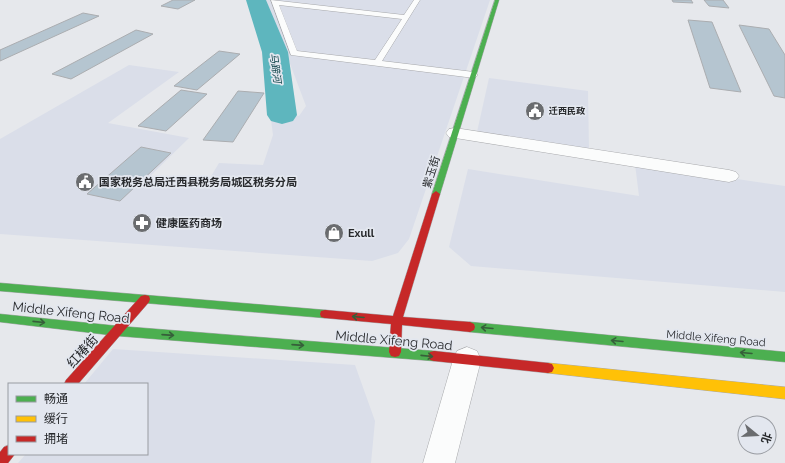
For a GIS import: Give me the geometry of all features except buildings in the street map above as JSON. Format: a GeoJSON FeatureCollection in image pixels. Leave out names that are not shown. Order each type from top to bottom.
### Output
{"type":"FeatureCollection","features":[{"type":"Feature","properties":{"kind":"main road","name":"紫玉街"},"geometry":{"type":"LineString","coordinates":[[395,352],[397,320],[497,0]]}},
{"type":"Feature","properties":{"kind":"main road","name":"Middle Xifeng Road"},"geometry":{"type":"LineString","coordinates":[[0,287],[397,320],[785,357]]}},
{"type":"Feature","properties":{"kind":"main road","name":"红椿街"},"geometry":{"type":"LineString","coordinates":[[71,383],[145,299]]}},
{"type":"Feature","properties":{"kind":"main road","name":"Middle Xifeng Road"},"geometry":{"type":"LineString","coordinates":[[0,318],[118,331],[395,352],[785,394]]}},
{"type":"Feature","properties":{"kind":"main road"},"geometry":{"type":"LineString","coordinates":[[0,462],[8,453]]}},
{"type":"Feature","properties":{"kind":"street"},"geometry":{"type":"LineString","coordinates":[[455,134],[730,176]]}},
{"type":"Feature","properties":{"kind":"street"},"geometry":{"type":"LineString","coordinates":[[439,463],[467,360]]}},
{"type":"Feature","properties":{"kind":"lane"},"geometry":{"type":"LineString","coordinates":[[377,63],[417,0]]}},
{"type":"Feature","properties":{"kind":"lane"},"geometry":{"type":"LineString","coordinates":[[406,17],[274,1],[294,53],[474,74]]}},
{"type":"Feature","properties":{"kind":"shaded area"},"geometry":{"type":"Polygon","coordinates":[[[266,0],[490,0],[409,239],[398,253],[372,261],[0,234],[0,139],[129,65],[179,72],[108,123],[189,138],[141,185],[204,188],[219,163],[263,165],[273,135],[270,112],[299,116],[306,106],[266,0]]]}},
{"type":"Feature","properties":{"kind":"shaded area","name":"迁西民政"},"geometry":{"type":"Polygon","coordinates":[[[489,78],[588,91],[589,150],[477,132],[489,78]]]}},
{"type":"Feature","properties":{"kind":"shaded area"},"geometry":{"type":"Polygon","coordinates":[[[635,164],[785,186],[785,292],[471,266],[449,247],[468,169],[639,196],[635,164]]]}},
{"type":"Feature","properties":{"kind":"shaded area"},"geometry":{"type":"Polygon","coordinates":[[[113,349],[355,365],[375,421],[371,463],[18,463],[25,455],[148,455],[148,383],[85,383],[113,349]]]}},
{"type":"Feature","properties":{"kind":"waterway","name":"马蹄河"},"geometry":{"type":"LineString","coordinates":[[256,0],[275,52],[282,115]]}},
{"type":"Feature","properties":{"kind":"traffic: fast"},"geometry":{"type":"LineString","coordinates":[[436,194],[497,0]]}},
{"type":"Feature","properties":{"kind":"traffic: fast"},"geometry":{"type":"LineString","coordinates":[[0,287],[325,314]]}},
{"type":"Feature","properties":{"kind":"traffic: fast"},"geometry":{"type":"LineString","coordinates":[[0,318],[118,331],[434,356]]}},
{"type":"Feature","properties":{"kind":"traffic: fast"},"geometry":{"type":"LineString","coordinates":[[470,327],[785,357]]}},
{"type":"Feature","properties":{"kind":"traffic: slow"},"geometry":{"type":"LineString","coordinates":[[548,368],[785,393]]}},
{"type":"Feature","properties":{"kind":"traffic: jam"},"geometry":{"type":"LineString","coordinates":[[395,352],[397,320],[436,194]]}},
{"type":"Feature","properties":{"kind":"traffic: jam"},"geometry":{"type":"LineString","coordinates":[[71,383],[145,299]]}},
{"type":"Feature","properties":{"kind":"traffic: jam"},"geometry":{"type":"LineString","coordinates":[[325,314],[470,327]]}},
{"type":"Feature","properties":{"kind":"traffic: jam"},"geometry":{"type":"LineString","coordinates":[[434,356],[548,368]]}},
{"type":"Feature","properties":{"kind":"traffic: jam"},"geometry":{"type":"LineString","coordinates":[[0,462],[8,453]]}},
{"type":"Feature","properties":{"kind":"place","name":"迁西民政"},"geometry":{"type":"Point","coordinates":[535,111]}},
{"type":"Feature","properties":{"kind":"place","name":"国家税务总局迁西县税务局城区税务分局"},"geometry":{"type":"Point","coordinates":[85,182]}},
{"type":"Feature","properties":{"kind":"place","name":"健康医药商场"},"geometry":{"type":"Point","coordinates":[142,223]}},
{"type":"Feature","properties":{"kind":"place","name":"Exull"},"geometry":{"type":"Point","coordinates":[334,233]}}]}
